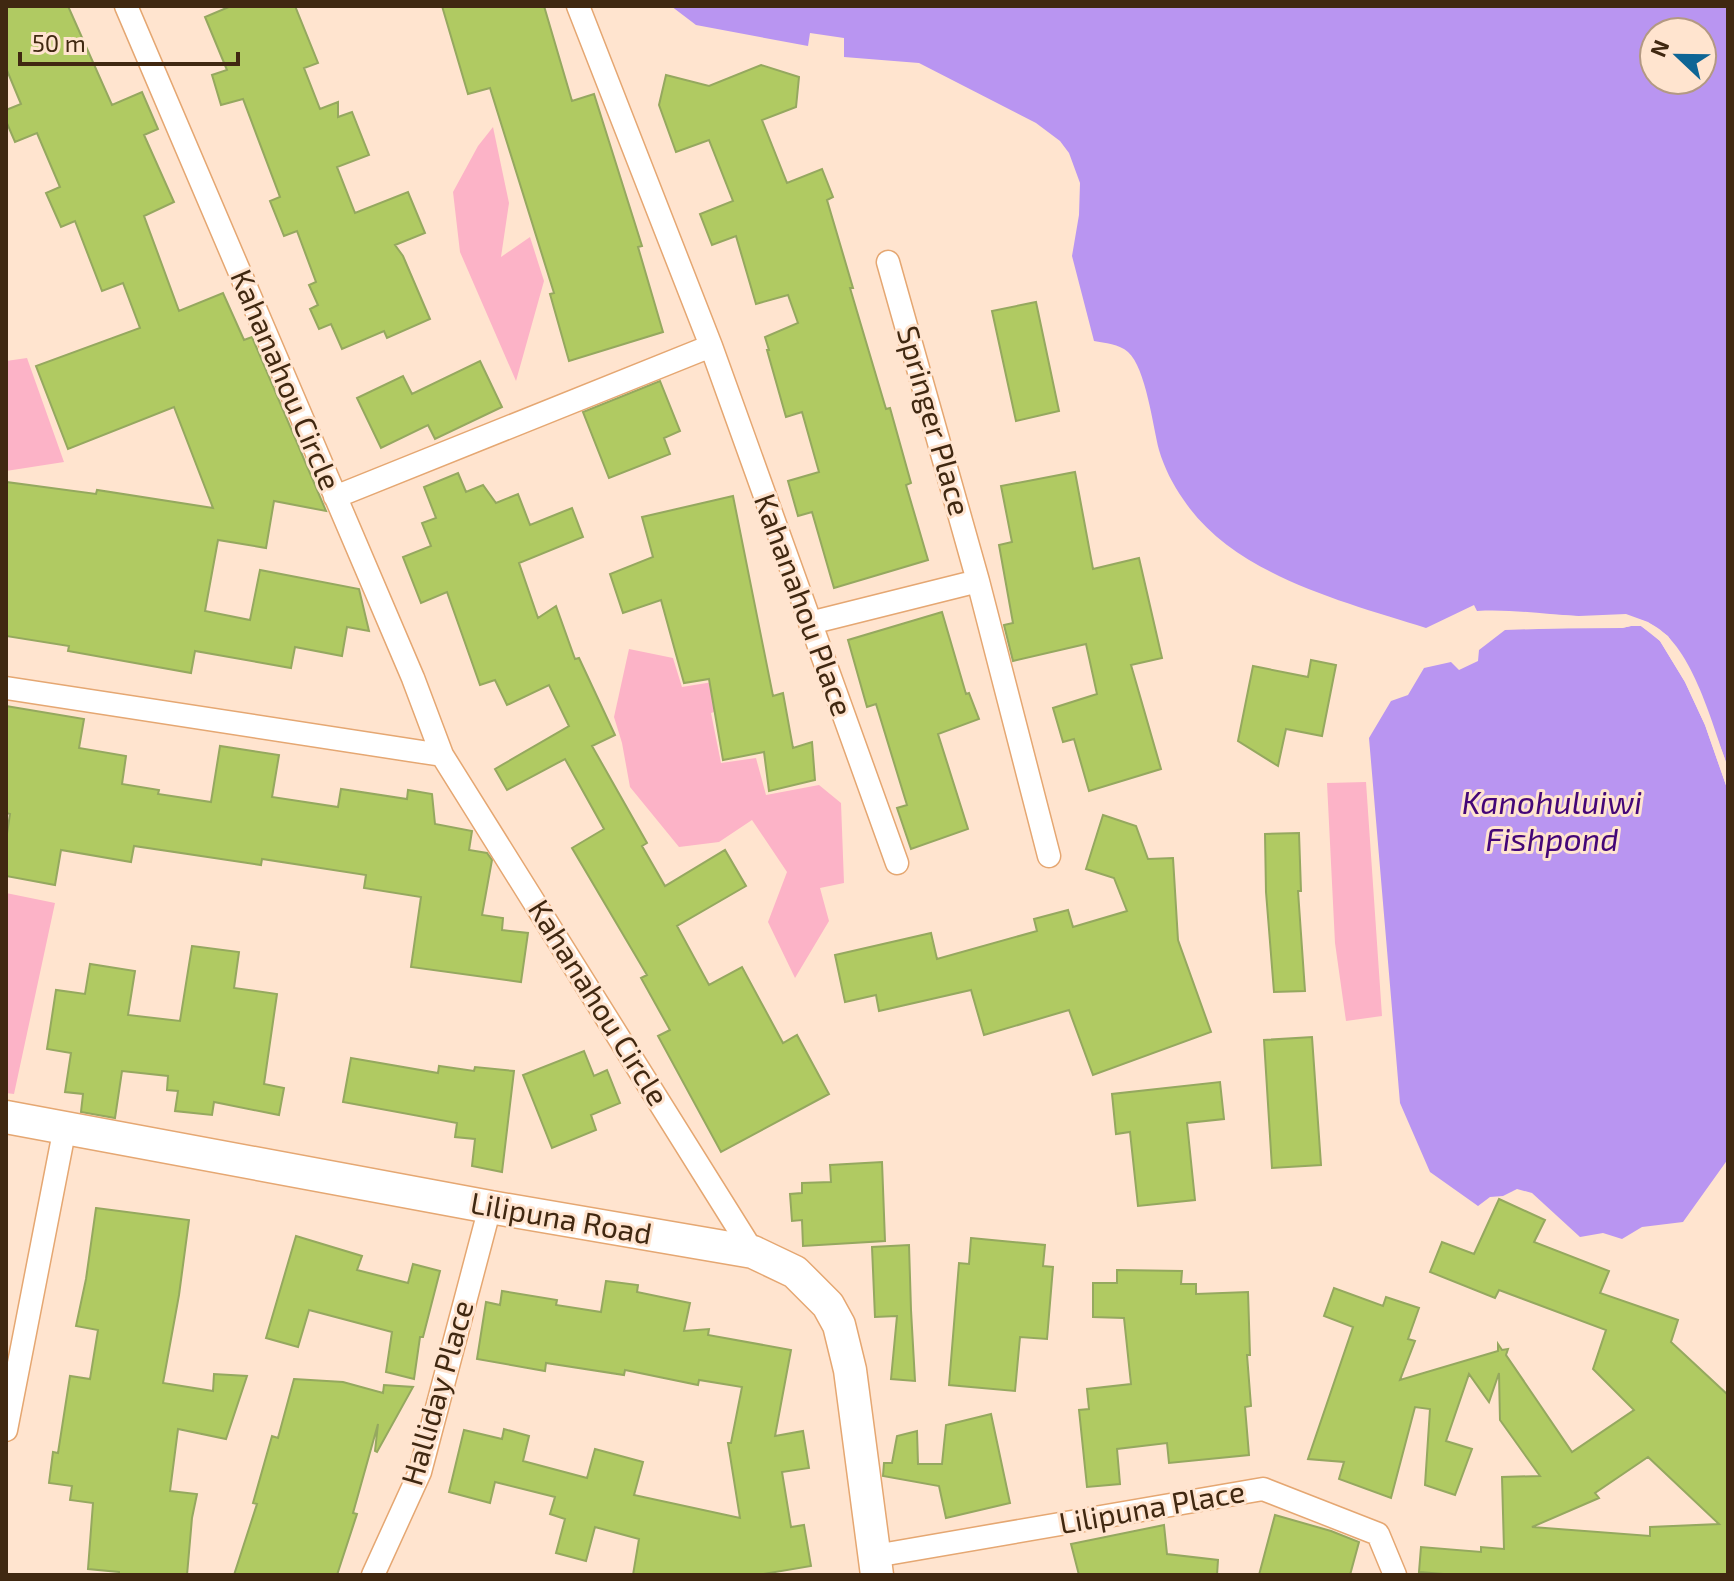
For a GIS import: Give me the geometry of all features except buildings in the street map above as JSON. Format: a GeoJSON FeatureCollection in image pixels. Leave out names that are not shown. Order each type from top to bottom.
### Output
{"type":"FeatureCollection","features":[{"type":"Feature","properties":{"kind":"street","name":"Kahanahou Circle"},"geometry":{"type":"LineString","coordinates":[[126,6],[413,678],[442,755],[753,1252]]}},
{"type":"Feature","properties":{"kind":"street","name":"Kahanahou Place"},"geometry":{"type":"LineString","coordinates":[[578,6],[711,346],[897,863]]}},
{"type":"Feature","properties":{"kind":"street","name":"Springer Place"},"geometry":{"type":"LineString","coordinates":[[888,262],[978,581],[1049,856]]}},
{"type":"Feature","properties":{"kind":"street"},"geometry":{"type":"LineString","coordinates":[[335,497],[711,346]]}},
{"type":"Feature","properties":{"kind":"street"},"geometry":{"type":"LineString","coordinates":[[810,623],[978,581]]}},
{"type":"Feature","properties":{"kind":"street"},"geometry":{"type":"LineString","coordinates":[[6,688],[442,755]]}},
{"type":"Feature","properties":{"kind":"street","name":"Lilipuna Road"},"geometry":{"type":"LineString","coordinates":[[6,1117],[490,1207],[753,1252],[795,1272],[828,1305],[839,1325],[850,1370],[876,1566]]}},
{"type":"Feature","properties":{"kind":"street"},"geometry":{"type":"LineString","coordinates":[[6,1430],[65,1127]]}},
{"type":"Feature","properties":{"kind":"street","name":"Halliday Place"},"geometry":{"type":"LineString","coordinates":[[373,1575],[420,1472],[490,1207]]}},
{"type":"Feature","properties":{"kind":"street","name":"Lilipuna Place"},"geometry":{"type":"LineString","coordinates":[[876,1566],[1263,1489],[1378,1534],[1395,1575]]}},
{"type":"Feature","properties":{"kind":"shaded area"},"geometry":{"type":"Polygon","coordinates":[[[493,127],[509,203],[501,257],[530,237],[544,281],[516,381],[460,252],[453,192],[478,146],[493,127]]]}},
{"type":"Feature","properties":{"kind":"shaded area"},"geometry":{"type":"Polygon","coordinates":[[[27,358],[64,462],[6,471],[6,361],[27,358]]]}},
{"type":"Feature","properties":{"kind":"shaded area"},"geometry":{"type":"Polygon","coordinates":[[[629,649],[673,658],[682,687],[762,674],[759,697],[711,713],[721,763],[756,758],[766,795],[819,785],[841,803],[844,883],[820,888],[829,921],[795,978],[768,922],[787,872],[752,820],[719,842],[679,847],[630,787],[614,717],[629,649]]]}},
{"type":"Feature","properties":{"kind":"shaded area"},"geometry":{"type":"Polygon","coordinates":[[[1366,782],[1382,1016],[1346,1021],[1335,943],[1327,783],[1366,782]]]}},
{"type":"Feature","properties":{"kind":"shaded area"},"geometry":{"type":"Polygon","coordinates":[[[6,893],[55,903],[14,1094],[6,1093],[6,893]]]}},
{"type":"Feature","properties":{"kind":"water"},"geometry":{"type":"Polygon","coordinates":[[[671,6],[1728,6],[1728,767],[1689,666],[1664,633],[1649,623],[1622,617],[1477,611],[1474,605],[1426,628],[1326,596],[1260,566],[1231,548],[1204,525],[1172,482],[1159,450],[1148,398],[1134,360],[1120,347],[1094,341],[1072,256],[1079,215],[1080,183],[1069,153],[1060,141],[1036,123],[919,63],[844,57],[844,38],[810,33],[808,46],[696,25],[671,6]]]}},
{"type":"Feature","properties":{"kind":"water","name":"Kanohuluiwi Fishpond"},"geometry":{"type":"Polygon","coordinates":[[[1641,626],[1660,641],[1685,682],[1705,725],[1728,791],[1728,1159],[1683,1222],[1642,1227],[1622,1239],[1603,1233],[1580,1237],[1532,1193],[1517,1189],[1503,1196],[1490,1197],[1478,1206],[1430,1172],[1400,1103],[1369,738],[1391,701],[1408,695],[1424,668],[1451,662],[1459,670],[1478,661],[1479,650],[1505,630],[1641,626]]]}},
{"type":"Feature","properties":{"kind":"pier"},"geometry":{"type":"Polygon","coordinates":[[[1477,611],[1579,616],[1626,614],[1648,622],[1668,636],[1693,676],[1725,759],[1728,771],[1721,758],[1728,779],[1728,791],[1705,725],[1685,682],[1660,641],[1651,633],[1641,626],[1500,629],[1527,625],[1636,622],[1625,618],[1579,620],[1478,615],[1477,611]]]}}]}
